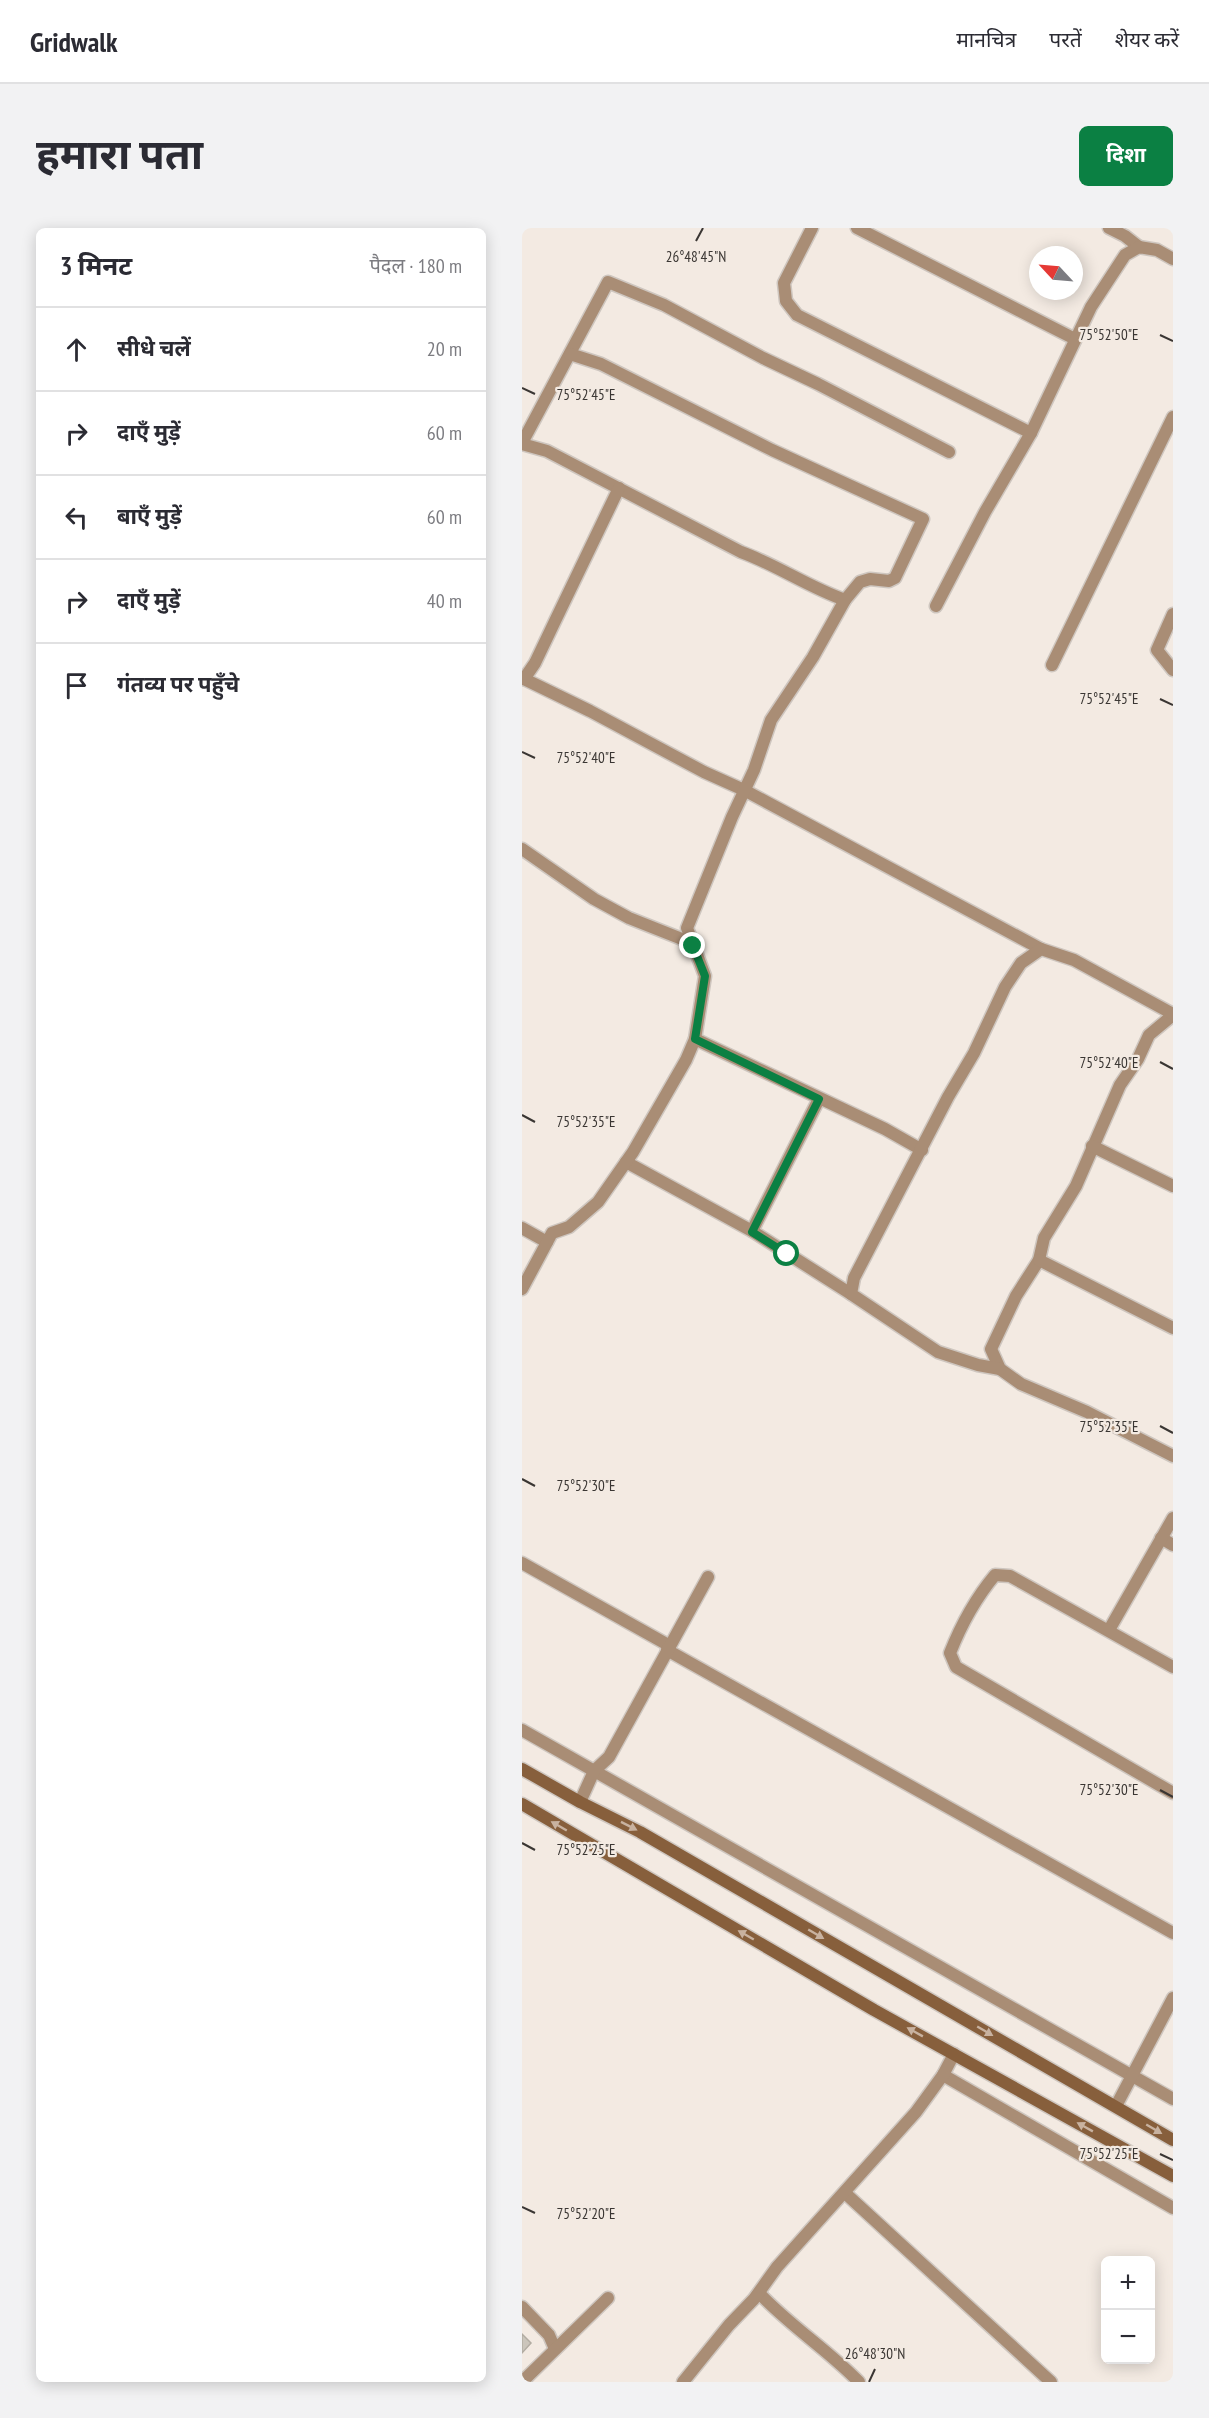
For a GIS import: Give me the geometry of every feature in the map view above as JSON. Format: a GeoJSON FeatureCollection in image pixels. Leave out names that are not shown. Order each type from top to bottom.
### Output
{"type":"FeatureCollection","features":[{"type":"Feature","properties":{"kind":"street"},"geometry":{"type":"LineString","coordinates":[[812,228],[784,283],[786,301],[797,315],[1031,433]]}},
{"type":"Feature","properties":{"kind":"street"},"geometry":{"type":"LineString","coordinates":[[857,228],[1075,339]]}},
{"type":"Feature","properties":{"kind":"street"},"geometry":{"type":"LineString","coordinates":[[1109,228],[1125,236],[1139,247],[1157,250],[1173,259]]}},
{"type":"Feature","properties":{"kind":"street"},"geometry":{"type":"LineString","coordinates":[[936,606],[985,512],[1031,433],[1091,307],[1125,255],[1139,247]]}},
{"type":"Feature","properties":{"kind":"street"},"geometry":{"type":"LineString","coordinates":[[845,600],[741,552],[547,451],[522,444],[608,282],[664,305],[949,452]]}},
{"type":"Feature","properties":{"kind":"street"},"geometry":{"type":"LineString","coordinates":[[522,1288],[552,1233],[569,1227],[585,1215],[598,1202],[626,1162],[669,1091],[695,1039],[705,976],[687,928],[713,861],[754,770],[771,720],[813,657],[845,600],[860,582],[870,579],[889,581],[895,578],[923,519],[772,450],[601,364],[570,354]]}},
{"type":"Feature","properties":{"kind":"street"},"geometry":{"type":"LineString","coordinates":[[1052,665],[1173,417]]}},
{"type":"Feature","properties":{"kind":"street"},"geometry":{"type":"LineString","coordinates":[[619,488],[539,654],[523,679],[744,790],[1041,949],[1074,960],[1173,1014],[1149,1035],[1138,1059],[1120,1085],[1076,1186],[1044,1238],[1039,1260],[1016,1296],[991,1349],[1000,1369]]}},
{"type":"Feature","properties":{"kind":"street"},"geometry":{"type":"LineString","coordinates":[[1173,614],[1157,650],[1173,670]]}},
{"type":"Feature","properties":{"kind":"street"},"geometry":{"type":"LineString","coordinates":[[522,849],[594,899],[628,918],[692,943]]}},
{"type":"Feature","properties":{"kind":"street"},"geometry":{"type":"LineString","coordinates":[[851,1294],[854,1278],[867,1251],[948,1097],[974,1053],[1005,987],[1021,963],[1041,949]]}},
{"type":"Feature","properties":{"kind":"street"},"geometry":{"type":"LineString","coordinates":[[695,1039],[885,1129],[922,1150]]}},
{"type":"Feature","properties":{"kind":"street"},"geometry":{"type":"LineString","coordinates":[[752,1232],[819,1099]]}},
{"type":"Feature","properties":{"kind":"street"},"geometry":{"type":"LineString","coordinates":[[1092,1146],[1173,1186]]}},
{"type":"Feature","properties":{"kind":"street"},"geometry":{"type":"LineString","coordinates":[[626,1162],[752,1232],[938,1352],[978,1365],[1000,1369],[1021,1384],[1087,1412],[1173,1456]]}},
{"type":"Feature","properties":{"kind":"street"},"geometry":{"type":"LineString","coordinates":[[522,1228],[547,1242]]}},
{"type":"Feature","properties":{"kind":"street"},"geometry":{"type":"LineString","coordinates":[[1039,1260],[1173,1328]]}},
{"type":"Feature","properties":{"kind":"street"},"geometry":{"type":"LineString","coordinates":[[1109,1630],[1173,1518]]}},
{"type":"Feature","properties":{"kind":"street"},"geometry":{"type":"LineString","coordinates":[[1161,1538],[1173,1545]]}},
{"type":"Feature","properties":{"kind":"street"},"geometry":{"type":"LineString","coordinates":[[522,1563],[1173,1933]]}},
{"type":"Feature","properties":{"kind":"street"},"geometry":{"type":"LineString","coordinates":[[1173,1667],[1010,1576],[995,1575],[960,1628],[950,1653],[956,1667],[1173,1793]]}},
{"type":"Feature","properties":{"kind":"street"},"geometry":{"type":"LineString","coordinates":[[580,1802],[594,1771],[609,1757],[708,1577]]}},
{"type":"Feature","properties":{"kind":"street"},"geometry":{"type":"LineString","coordinates":[[522,1730],[1173,2099]]}},
{"type":"Feature","properties":{"kind":"street"},"geometry":{"type":"LineString","coordinates":[[522,1768],[580,1802],[640,1832],[1173,2140]]}},
{"type":"Feature","properties":{"kind":"street"},"geometry":{"type":"LineString","coordinates":[[522,1804],[954,2054],[1173,2176]]}},
{"type":"Feature","properties":{"kind":"street"},"geometry":{"type":"LineString","coordinates":[[1116,2106],[1173,1998]]}},
{"type":"Feature","properties":{"kind":"street"},"geometry":{"type":"LineString","coordinates":[[683,2382],[729,2325],[759,2293],[777,2267],[916,2112],[943,2075],[954,2054]]}},
{"type":"Feature","properties":{"kind":"street"},"geometry":{"type":"LineString","coordinates":[[943,2075],[1173,2208]]}},
{"type":"Feature","properties":{"kind":"street"},"geometry":{"type":"LineString","coordinates":[[845,2193],[1051,2382]]}},
{"type":"Feature","properties":{"kind":"street"},"geometry":{"type":"LineString","coordinates":[[759,2293],[774,2309],[859,2382]]}},
{"type":"Feature","properties":{"kind":"street"},"geometry":{"type":"LineString","coordinates":[[522,2382],[608,2298]]}},
{"type":"Feature","properties":{"kind":"street"},"geometry":{"type":"LineString","coordinates":[[522,2307],[549,2335],[555,2349]]}},
{"type":"Feature","properties":{"kind":"building"},"geometry":{"type":"Polygon","coordinates":[[[522,2334],[531,2343],[522,2353],[522,2334]]]}},
{"type":"Feature","properties":{"kind":"route"},"geometry":{"type":"LineString","coordinates":[[693,946],[705,976],[695,1039],[819,1099],[752,1232],[787,1254]]}}]}
